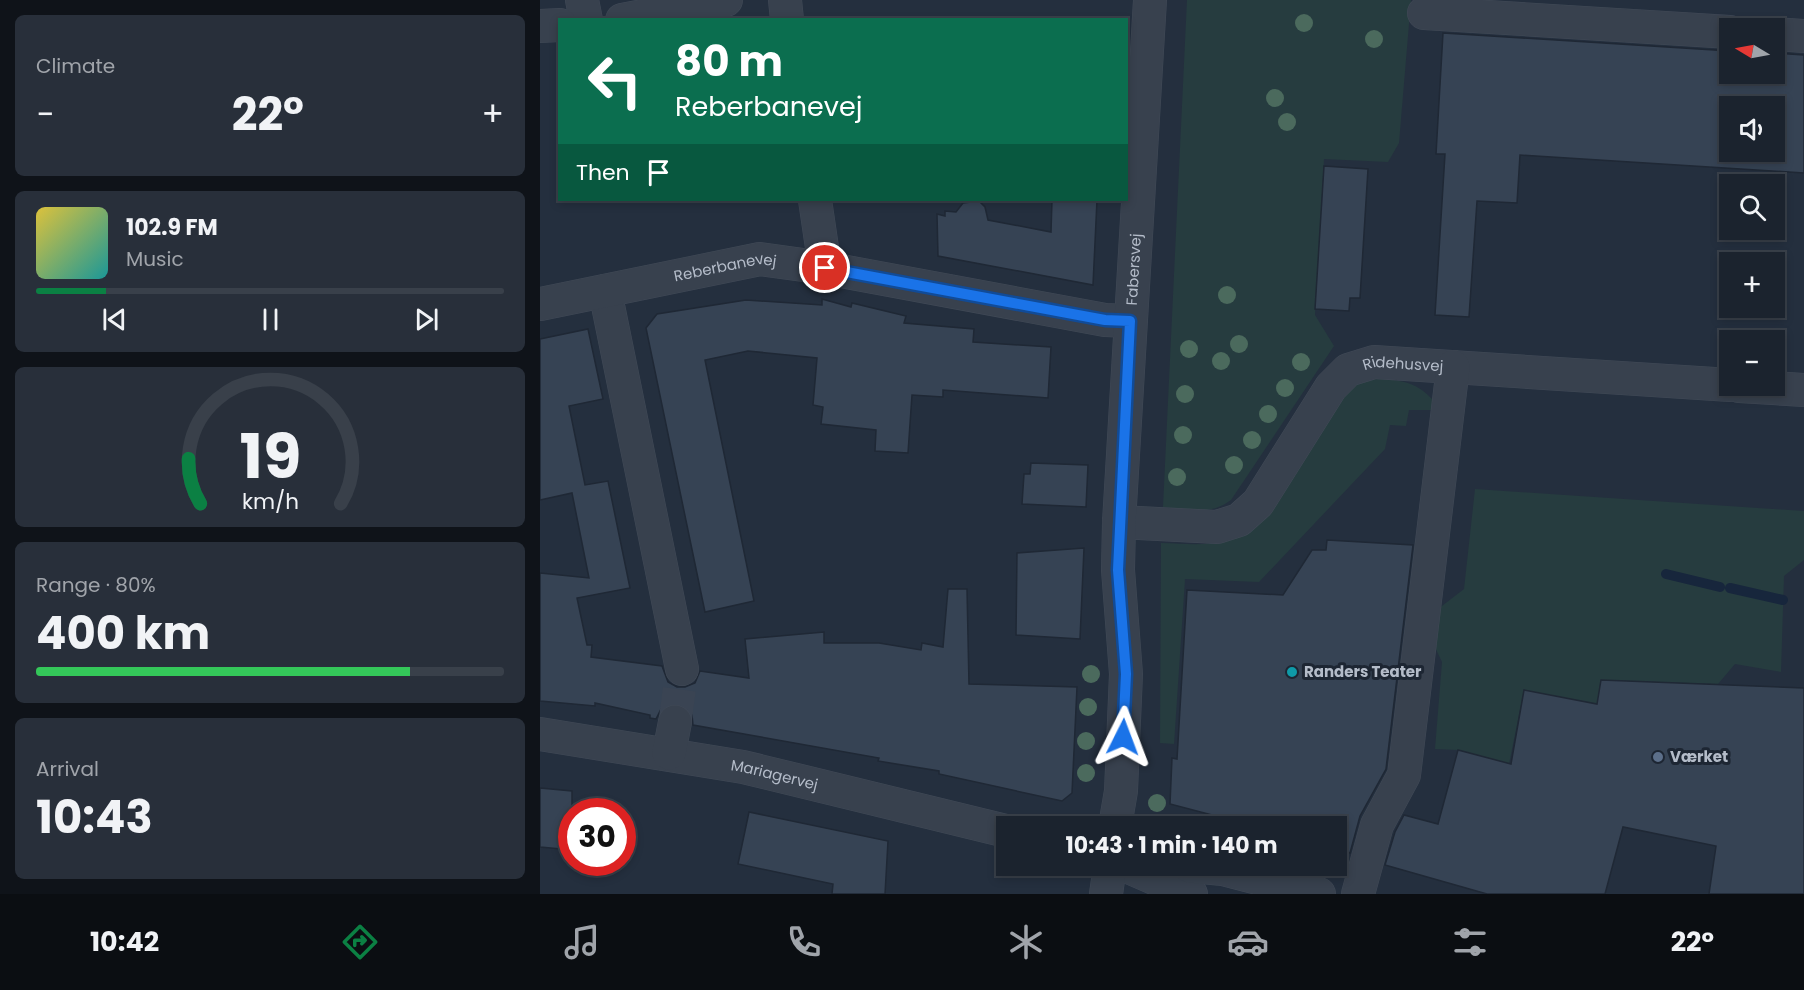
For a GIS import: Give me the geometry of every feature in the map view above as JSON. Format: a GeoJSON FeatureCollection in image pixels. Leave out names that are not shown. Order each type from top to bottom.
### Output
{"type":"FeatureCollection","features":[{"type":"Feature","properties":{"kind":"street"},"geometry":{"type":"LineString","coordinates":[[582,0],[586,18]]}},
{"type":"Feature","properties":{"kind":"street"},"geometry":{"type":"LineString","coordinates":[[632,18],[726,0]]}},
{"type":"Feature","properties":{"kind":"street"},"geometry":{"type":"LineString","coordinates":[[784,0],[788,18]]}},
{"type":"Feature","properties":{"kind":"street","name":"Fabersvej"},"geometry":{"type":"LineString","coordinates":[[1117,816],[1121,791],[1126,674],[1118,570],[1119,522],[1150,0]]}},
{"type":"Feature","properties":{"kind":"street"},"geometry":{"type":"LineString","coordinates":[[1424,13],[1719,31]]}},
{"type":"Feature","properties":{"kind":"street"},"geometry":{"type":"LineString","coordinates":[[540,26],[558,25]]}},
{"type":"Feature","properties":{"kind":"street"},"geometry":{"type":"LineString","coordinates":[[1785,35],[1804,36]]}},
{"type":"Feature","properties":{"kind":"street"},"geometry":{"type":"LineString","coordinates":[[814,201],[825,268]]}},
{"type":"Feature","properties":{"kind":"street","name":"Reberbanevej"},"geometry":{"type":"LineString","coordinates":[[540,304],[760,259],[825,268],[1105,320],[1130,321]]}},
{"type":"Feature","properties":{"kind":"street"},"geometry":{"type":"LineString","coordinates":[[605,291],[682,669]]}},
{"type":"Feature","properties":{"kind":"street","name":"Ridehusvej"},"geometry":{"type":"LineString","coordinates":[[1119,522],[1217,527],[1239,520],[1258,503],[1331,387],[1348,370],[1374,362],[1719,384]]}},
{"type":"Feature","properties":{"kind":"street"},"geometry":{"type":"LineString","coordinates":[[1358,894],[1377,825],[1404,775],[1454,367]]}},
{"type":"Feature","properties":{"kind":"street"},"geometry":{"type":"LineString","coordinates":[[1785,389],[1804,390]]}},
{"type":"Feature","properties":{"kind":"street","name":"Mariagervej"},"geometry":{"type":"LineString","coordinates":[[540,735],[672,738],[743,767],[996,829]]}},
{"type":"Feature","properties":{"kind":"street"},"geometry":{"type":"LineString","coordinates":[[1106,894],[1109,876]]}},
{"type":"Feature","properties":{"kind":"street"},"geometry":{"type":"LineString","coordinates":[[1149,876],[1191,894]]}},
{"type":"Feature","properties":{"kind":"street"},"geometry":{"type":"LineString","coordinates":[[1250,876],[1319,894]]}},
{"type":"Feature","properties":{"kind":"green space"},"geometry":{"type":"Polygon","coordinates":[[[1187,0],[1411,0],[1399,143],[1388,162],[1324,159],[1315,315],[1334,346],[1231,500],[1215,508],[1199,511],[1163,507],[1187,0]]]}},
{"type":"Feature","properties":{"kind":"green space"},"geometry":{"type":"Polygon","coordinates":[[[1364,380],[1402,381],[1415,386],[1434,401],[1433,410],[1409,410],[1406,426],[1390,425],[1385,449],[1259,582],[1185,579],[1174,744],[1160,743],[1161,543],[1217,543],[1249,531],[1349,389],[1364,380]]]}},
{"type":"Feature","properties":{"kind":"green space"},"geometry":{"type":"Polygon","coordinates":[[[1475,489],[1804,511],[1804,560],[1784,576],[1781,672],[1735,664],[1718,684],[1601,680],[1597,704],[1524,690],[1509,764],[1458,750],[1435,749],[1442,662],[1432,641],[1438,609],[1464,589],[1475,489]]]}},
{"type":"Feature","properties":{"kind":"building"},"geometry":{"type":"Polygon","coordinates":[[[1443,33],[1719,50],[1719,84],[1785,84],[1785,54],[1804,55],[1804,173],[1520,155],[1517,203],[1477,201],[1469,317],[1435,315],[1445,154],[1436,154],[1443,33]]]}},
{"type":"Feature","properties":{"kind":"building"},"geometry":{"type":"Polygon","coordinates":[[[1324,166],[1368,169],[1360,298],[1350,298],[1349,311],[1315,309],[1324,166]]]}},
{"type":"Feature","properties":{"kind":"building"},"geometry":{"type":"Polygon","coordinates":[[[979,201],[985,207],[988,220],[1051,232],[1052,201],[1097,201],[1093,285],[938,256],[937,214],[945,216],[945,211],[956,212],[963,203],[979,201]]]}},
{"type":"Feature","properties":{"kind":"building"},"geometry":{"type":"Polygon","coordinates":[[[822,299],[851,307],[852,303],[906,316],[904,323],[974,329],[973,342],[1051,347],[1048,398],[943,390],[943,397],[912,395],[908,453],[875,451],[876,430],[821,424],[823,407],[813,405],[817,358],[748,351],[705,360],[754,601],[705,612],[646,328],[657,314],[746,300],[822,305],[822,299]]]}},
{"type":"Feature","properties":{"kind":"building"},"geometry":{"type":"Polygon","coordinates":[[[588,329],[603,399],[569,406],[585,485],[608,481],[630,588],[577,598],[587,645],[592,645],[591,657],[662,666],[668,682],[677,687],[685,687],[695,683],[700,671],[749,678],[745,639],[824,632],[824,643],[879,643],[921,650],[922,643],[943,647],[948,589],[967,589],[969,684],[1077,687],[1072,793],[1062,801],[939,774],[939,771],[878,761],[879,758],[693,725],[692,715],[688,708],[678,704],[668,705],[661,709],[656,719],[650,718],[650,715],[595,703],[595,706],[540,701],[540,573],[589,578],[572,493],[540,500],[540,339],[588,329]]]}},
{"type":"Feature","properties":{"kind":"building"},"geometry":{"type":"Polygon","coordinates":[[[1031,463],[1088,465],[1086,507],[1022,504],[1024,474],[1030,474],[1031,463]]]}},
{"type":"Feature","properties":{"kind":"building","name":"Randers Teater"},"geometry":{"type":"Polygon","coordinates":[[[1327,540],[1413,545],[1386,769],[1360,816],[1350,853],[1347,852],[1347,816],[1216,816],[1170,804],[1172,758],[1177,759],[1187,590],[1283,595],[1312,550],[1326,550],[1327,540]]]}},
{"type":"Feature","properties":{"kind":"building"},"geometry":{"type":"Polygon","coordinates":[[[1084,548],[1080,639],[1016,635],[1017,553],[1084,548]]]}},
{"type":"Feature","properties":{"kind":"building","name":"Værket"},"geometry":{"type":"Polygon","coordinates":[[[1601,680],[1804,688],[1804,894],[1709,894],[1716,846],[1623,827],[1605,894],[1487,894],[1385,865],[1395,832],[1404,815],[1438,824],[1458,750],[1511,764],[1524,690],[1597,704],[1601,680]]]}},
{"type":"Feature","properties":{"kind":"building"},"geometry":{"type":"Polygon","coordinates":[[[540,788],[572,791],[572,798],[558,798],[558,849],[540,847],[540,788]]]}},
{"type":"Feature","properties":{"kind":"building"},"geometry":{"type":"Polygon","coordinates":[[[749,812],[888,841],[885,894],[832,894],[833,884],[738,864],[749,812]]]}},
{"type":"Feature","properties":{"kind":"waterway"},"geometry":{"type":"LineString","coordinates":[[1666,574],[1720,587]]}},
{"type":"Feature","properties":{"kind":"waterway"},"geometry":{"type":"LineString","coordinates":[[1730,588],[1783,600]]}},
{"type":"Feature","properties":{"kind":"tunnel"},"geometry":{"type":"LineString","coordinates":[[675,722],[682,669]]}},
{"type":"Feature","properties":{"kind":"place","name":"Randers Teater"},"geometry":{"type":"Point","coordinates":[1292,672]}},
{"type":"Feature","properties":{"kind":"place","name":"Værket"},"geometry":{"type":"Point","coordinates":[1658,757]}},
{"type":"Feature","properties":{"kind":"route"},"geometry":{"type":"LineString","coordinates":[[825,268],[1105,320],[1130,321],[1118,570],[1126,674],[1123,737]]}}]}
